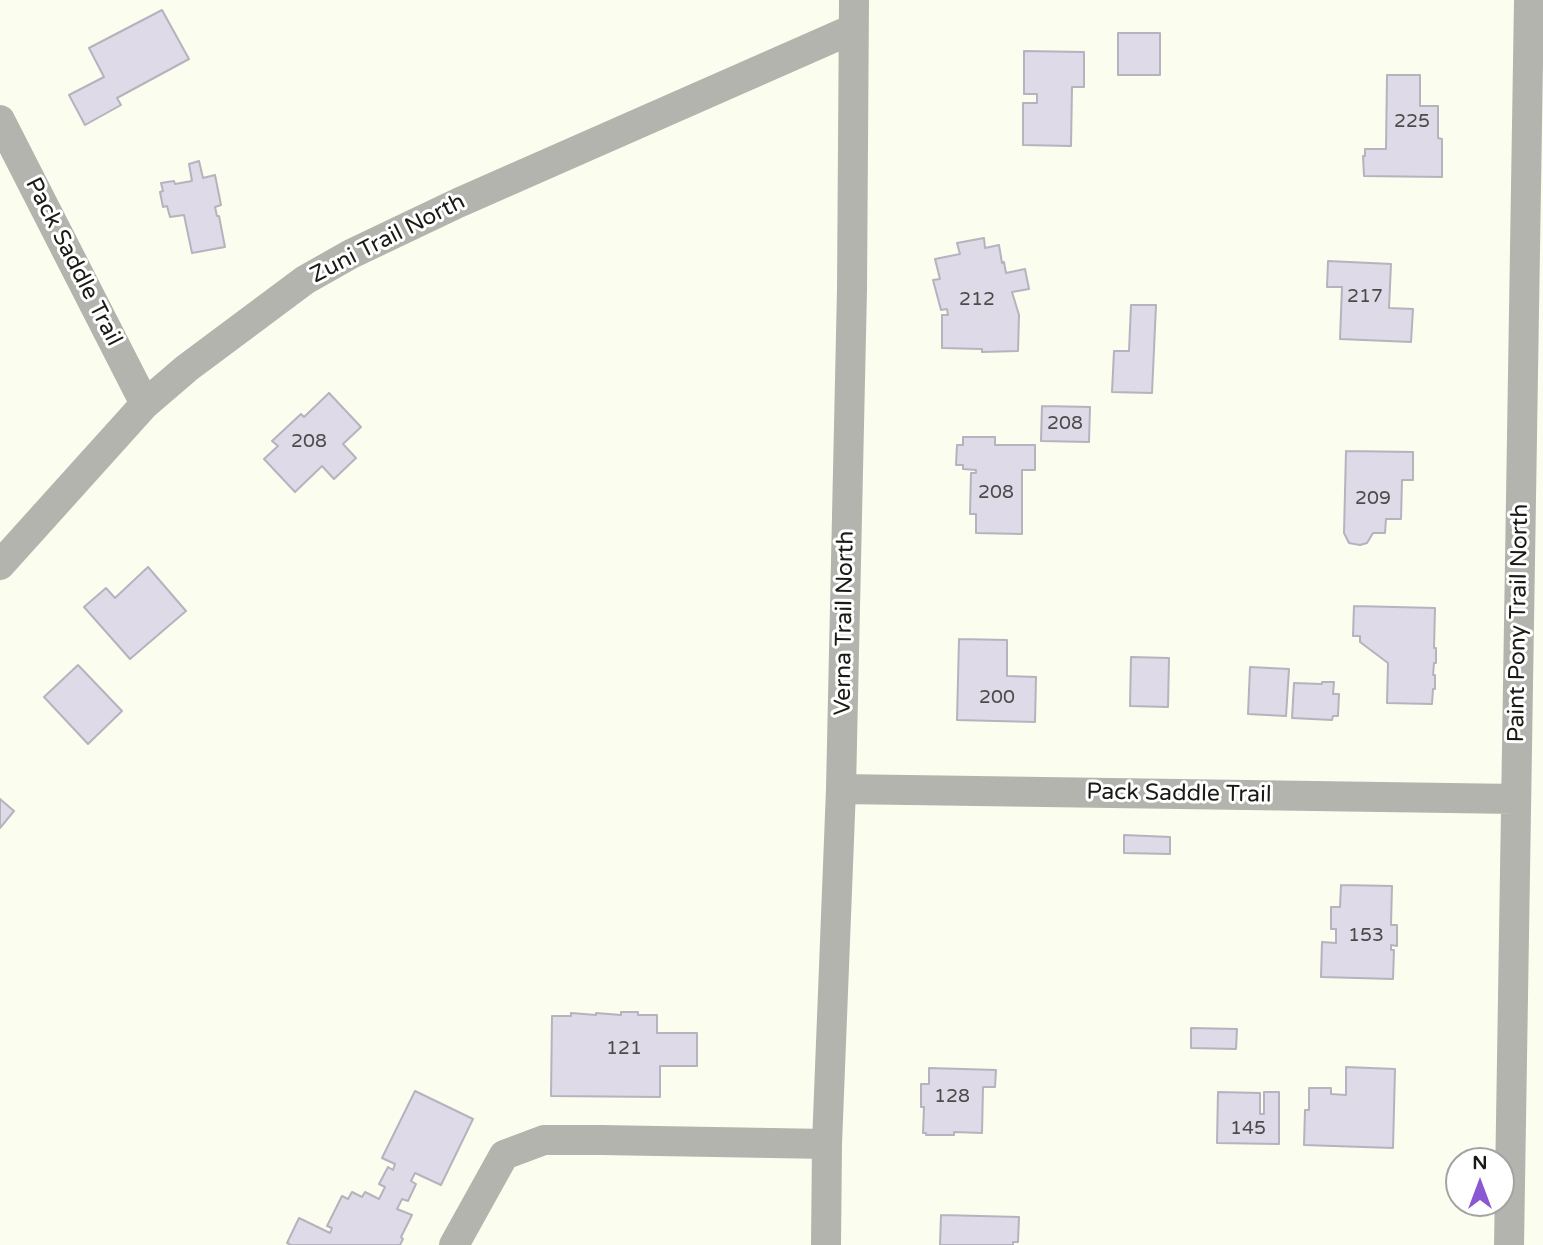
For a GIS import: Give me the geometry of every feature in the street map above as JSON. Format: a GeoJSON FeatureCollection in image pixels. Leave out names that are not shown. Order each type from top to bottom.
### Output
{"type":"FeatureCollection","features":[{"type":"Feature","properties":{"kind":"street","name":"Paint Pony Trail North"},"geometry":{"type":"LineString","coordinates":[[1509,1245],[1529,0]]}},
{"type":"Feature","properties":{"kind":"street","name":"Zuni Trail North"},"geometry":{"type":"LineString","coordinates":[[0,565],[11,534],[145,404],[187,368],[305,280],[352,254],[853,15]]}},
{"type":"Feature","properties":{"kind":"street","name":"Verna Trail North"},"geometry":{"type":"LineString","coordinates":[[826,1245],[827,1144],[841,789],[851,303],[853,15]]}},
{"type":"Feature","properties":{"kind":"street","name":"Pack Saddle Trail"},"geometry":{"type":"LineString","coordinates":[[0,120],[145,404]]}},
{"type":"Feature","properties":{"kind":"street","name":"Pack Saddle Trail"},"geometry":{"type":"LineString","coordinates":[[841,789],[1516,799]]}},
{"type":"Feature","properties":{"kind":"street"},"geometry":{"type":"LineString","coordinates":[[454,1245],[504,1155],[544,1140],[827,1144]]}},
{"type":"Feature","properties":{"kind":"building"},"geometry":{"type":"Polygon","coordinates":[[[162,10],[189,59],[117,98],[121,105],[85,125],[69,95],[104,77],[89,48],[162,10]]]}},
{"type":"Feature","properties":{"kind":"building"},"geometry":{"type":"Polygon","coordinates":[[[1118,33],[1160,33],[1160,75],[1118,75],[1118,33]]]}},
{"type":"Feature","properties":{"kind":"building"},"geometry":{"type":"Polygon","coordinates":[[[1024,51],[1084,52],[1084,87],[1072,87],[1071,146],[1023,145],[1023,103],[1037,103],[1037,94],[1024,94],[1024,51]]]}},
{"type":"Feature","properties":{"kind":"building"},"geometry":{"type":"Polygon","coordinates":[[[1387,75],[1420,75],[1420,106],[1438,106],[1438,138],[1442,139],[1442,177],[1364,176],[1365,149],[1386,149],[1387,75]]]}},
{"type":"Feature","properties":{"kind":"building"},"geometry":{"type":"Polygon","coordinates":[[[199,161],[203,178],[215,175],[221,205],[215,207],[225,247],[192,253],[184,215],[170,217],[167,206],[163,207],[160,192],[163,191],[161,183],[192,181],[189,164],[199,161]]]}},
{"type":"Feature","properties":{"kind":"building"},"geometry":{"type":"Polygon","coordinates":[[[984,238],[985,248],[999,245],[1006,273],[1025,269],[1029,289],[1012,292],[1019,315],[1018,351],[982,352],[982,349],[942,348],[942,315],[948,315],[947,309],[941,310],[933,280],[940,279],[935,259],[960,254],[957,243],[984,238]]]}},
{"type":"Feature","properties":{"kind":"building"},"geometry":{"type":"Polygon","coordinates":[[[1328,261],[1391,264],[1389,308],[1413,309],[1411,342],[1340,339],[1342,287],[1327,287],[1328,261]]]}},
{"type":"Feature","properties":{"kind":"building"},"geometry":{"type":"Polygon","coordinates":[[[1131,305],[1156,305],[1152,393],[1112,392],[1114,351],[1129,351],[1131,305]]]}},
{"type":"Feature","properties":{"kind":"building"},"geometry":{"type":"Polygon","coordinates":[[[329,393],[361,427],[343,444],[356,458],[334,479],[322,466],[295,492],[264,459],[278,446],[272,441],[301,414],[304,417],[329,393]]]}},
{"type":"Feature","properties":{"kind":"building"},"geometry":{"type":"Polygon","coordinates":[[[1042,406],[1090,407],[1089,442],[1041,441],[1042,406]]]}},
{"type":"Feature","properties":{"kind":"building"},"geometry":{"type":"Polygon","coordinates":[[[963,437],[995,437],[995,445],[1035,445],[1035,470],[1022,470],[1022,534],[976,533],[976,514],[970,514],[971,473],[976,473],[976,470],[963,469],[963,465],[956,465],[957,445],[963,445],[963,437]]]}},
{"type":"Feature","properties":{"kind":"building"},"geometry":{"type":"Polygon","coordinates":[[[1346,451],[1413,452],[1413,480],[1402,480],[1401,519],[1386,519],[1385,533],[1373,533],[1367,543],[1360,545],[1349,543],[1344,533],[1346,451]]]}},
{"type":"Feature","properties":{"kind":"building"},"geometry":{"type":"Polygon","coordinates":[[[148,567],[186,611],[130,659],[84,607],[106,588],[115,598],[148,567]]]}},
{"type":"Feature","properties":{"kind":"building"},"geometry":{"type":"Polygon","coordinates":[[[1354,606],[1435,608],[1436,663],[1432,704],[1387,703],[1388,663],[1360,642],[1360,636],[1353,636],[1354,606]]]}},
{"type":"Feature","properties":{"kind":"building"},"geometry":{"type":"Polygon","coordinates":[[[959,639],[1007,640],[1007,676],[1036,677],[1035,722],[957,720],[959,639]]]}},
{"type":"Feature","properties":{"kind":"building"},"geometry":{"type":"Polygon","coordinates":[[[1131,657],[1169,658],[1168,707],[1130,706],[1131,657]]]}},
{"type":"Feature","properties":{"kind":"building"},"geometry":{"type":"Polygon","coordinates":[[[78,665],[122,711],[88,744],[44,697],[78,665]]]}},
{"type":"Feature","properties":{"kind":"building"},"geometry":{"type":"Polygon","coordinates":[[[1250,667],[1289,669],[1286,716],[1248,714],[1250,667]]]}},
{"type":"Feature","properties":{"kind":"building"},"geometry":{"type":"Polygon","coordinates":[[[1334,682],[1333,694],[1339,694],[1338,716],[1333,716],[1332,720],[1292,718],[1294,683],[1334,682]]]}},
{"type":"Feature","properties":{"kind":"building"},"geometry":{"type":"Polygon","coordinates":[[[0,799],[14,811],[0,828],[0,799]]]}},
{"type":"Feature","properties":{"kind":"building"},"geometry":{"type":"Polygon","coordinates":[[[1124,835],[1170,837],[1170,854],[1124,853],[1124,835]]]}},
{"type":"Feature","properties":{"kind":"building"},"geometry":{"type":"Polygon","coordinates":[[[1341,885],[1392,886],[1391,925],[1397,925],[1397,946],[1391,945],[1391,950],[1394,950],[1393,979],[1321,977],[1322,942],[1336,943],[1336,929],[1331,929],[1331,907],[1340,907],[1341,885]]]}},
{"type":"Feature","properties":{"kind":"building"},"geometry":{"type":"Polygon","coordinates":[[[621,1012],[657,1015],[657,1033],[697,1033],[697,1066],[660,1066],[660,1097],[551,1096],[552,1016],[571,1016],[571,1013],[621,1015],[621,1012]]]}},
{"type":"Feature","properties":{"kind":"building"},"geometry":{"type":"Polygon","coordinates":[[[1191,1028],[1237,1029],[1236,1049],[1191,1048],[1191,1028]]]}},
{"type":"Feature","properties":{"kind":"building"},"geometry":{"type":"Polygon","coordinates":[[[1346,1067],[1395,1069],[1393,1148],[1304,1145],[1309,1088],[1331,1088],[1331,1094],[1346,1095],[1346,1067]]]}},
{"type":"Feature","properties":{"kind":"building"},"geometry":{"type":"Polygon","coordinates":[[[929,1068],[996,1070],[995,1087],[983,1087],[982,1133],[923,1133],[921,1084],[929,1084],[929,1068]]]}},
{"type":"Feature","properties":{"kind":"building"},"geometry":{"type":"Polygon","coordinates":[[[415,1091],[473,1119],[441,1185],[415,1173],[411,1181],[416,1184],[408,1201],[402,1199],[397,1209],[412,1215],[400,1245],[287,1243],[299,1218],[330,1233],[332,1228],[327,1226],[342,1196],[348,1199],[352,1192],[362,1197],[365,1192],[379,1199],[385,1187],[379,1184],[388,1167],[393,1170],[395,1164],[382,1158],[415,1091]]]}},
{"type":"Feature","properties":{"kind":"building"},"geometry":{"type":"Polygon","coordinates":[[[1218,1092],[1260,1093],[1260,1114],[1264,1114],[1264,1092],[1279,1092],[1279,1144],[1217,1143],[1218,1092]]]}},
{"type":"Feature","properties":{"kind":"building"},"geometry":{"type":"Polygon","coordinates":[[[941,1215],[1019,1217],[1018,1242],[1013,1242],[1013,1245],[940,1245],[941,1215]]]}}]}
